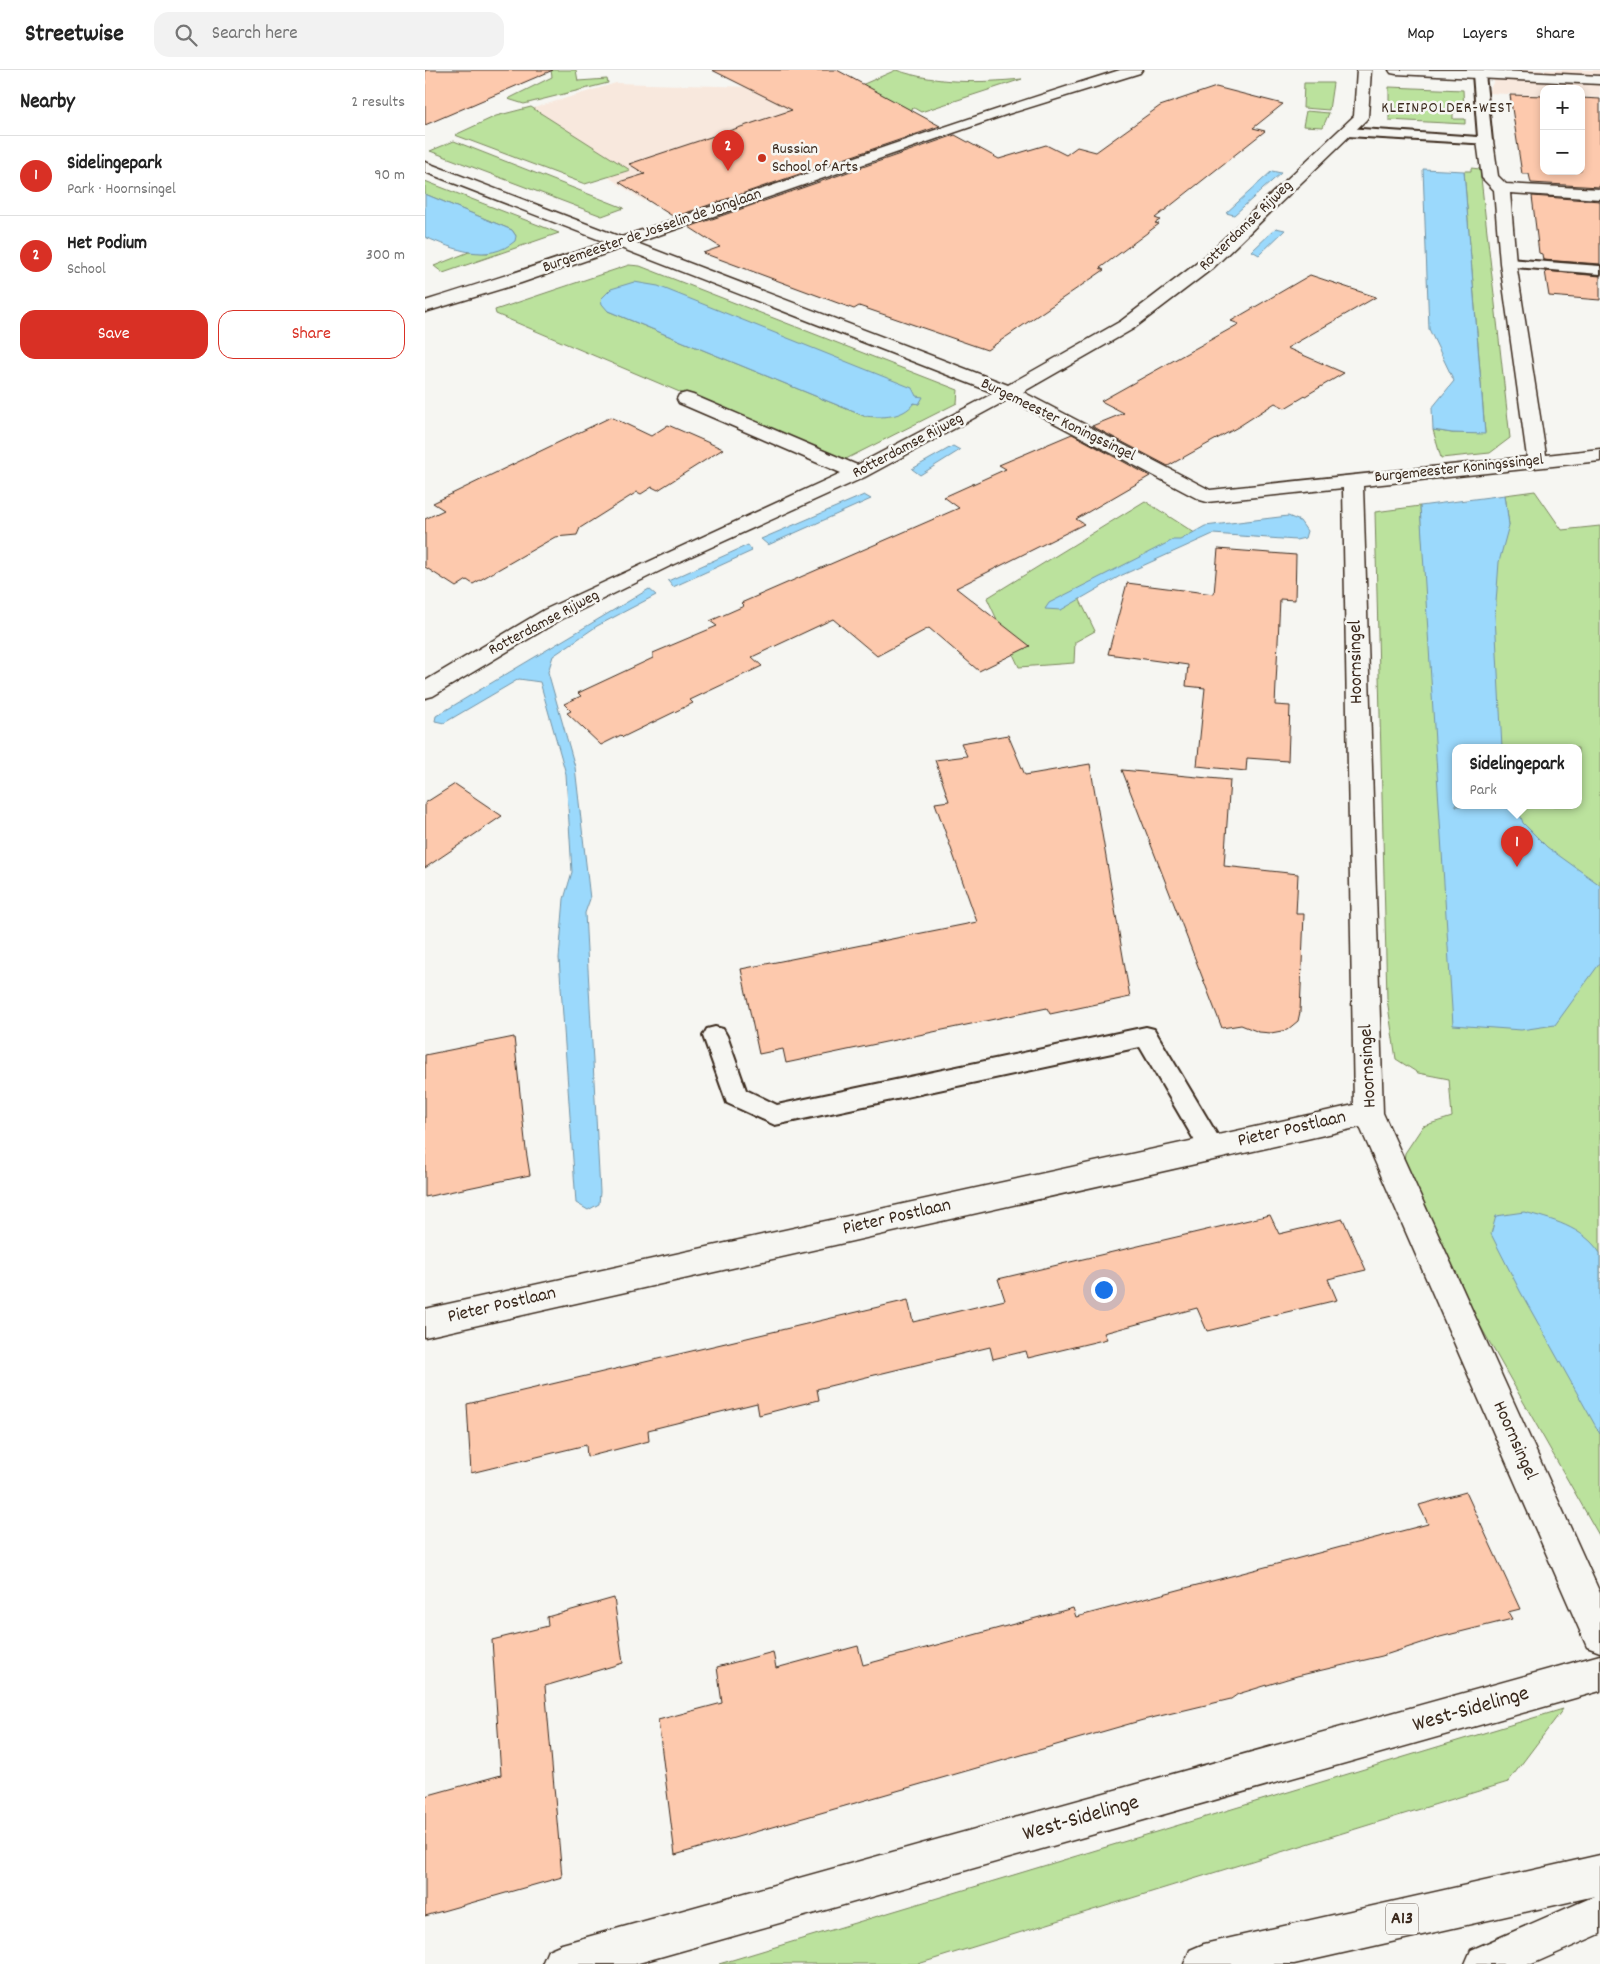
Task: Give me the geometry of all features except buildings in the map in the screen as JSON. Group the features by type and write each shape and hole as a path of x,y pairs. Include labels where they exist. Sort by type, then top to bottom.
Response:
{"main road":[{"name":"Burgemeester de Josselin de Jonglaan","path":"425,307 515,279 616,242 1003,111 1135,70"},
{"name":"Rotterdamse Rijweg","path":"425,691 553,615 667,560 858,473 1009,392 1127,325 1168,296 1207,264 1361,117 1364,70"},
{"path":"1396,70 1478,72 1600,80"},
{"path":"1485,141 1490,178 1502,188 1600,194"},
{"name":"Burgemeester Koningssingel","path":"425,167 1009,392 1207,496 1600,455"},
{"path":"1502,188 1508,263 1537,461"},
{"path":"685,399 858,473"},
{"name":"Hoornsingel","path":"1353,481 1369,1113 1600,1634"},
{"name":"Pieter Postlaan","path":"425,1323 1369,1113"},
{"name":"West-Sidelinge","path":"562,1964 1600,1673"},
{"name":"A13","path":"1205,1964 1600,1875"},
{"path":"1485,1964 1600,1914"}],"lane":[{"path":"1347,132 1485,141 1478,72"},
{"path":"1508,263 1600,270"},
{"path":"715,1036 736,1096 775,1115 1146,1036 1212,1148"}],"shaded area":[{"path":"1499,70 1600,70 1600,98 1585,97 1585,85 1540,85 1540,96 1488,93"},
{"path":"616,83 752,87 841,137 644,201 514,114"}],"green space":[{"path":"551,70 576,70 578,81 607,79 608,83 524,104 508,99 552,77"},
{"path":"896,70 911,75 943,80 990,81 1022,79 921,112 914,108 905,111 857,87"},
{"path":"1304,83 1333,83 1329,110 1303,108"},
{"path":"1389,87 1463,90 1464,112 1453,112 1453,119 1465,119 1465,124 1389,120"},
{"path":"531,107 630,170 585,184 455,135 496,116"},
{"path":"1306,111 1329,113 1323,127 1303,126"},
{"path":"454,141 624,208 602,216 430,151"},
{"path":"1471,168 1480,169 1510,438 1490,453 1441,458 1433,430 1452,433 1485,433 1464,171 1471,171"},
{"path":"425,181 559,233 443,273 434,266 469,252 488,253 516,236 512,230 425,194"},
{"path":"629,265 640,266 958,390 957,403 842,461 496,314 495,310","holes":["608,311 916,396 919,404 914,403 864,416"]},
{"path":"1535,491 1562,530 1600,526 1600,1537 1401,1186 1405,1153 1423,1126 1452,1117 1449,1079 1418,1073 1396,1059 1387,999 1375,512 1420,506 1423,545 1509,525 1505,495"},
{"path":"1145,501 1201,537 1087,587 1080,600 1095,631 1075,642 1074,663 1019,667 987,598"},
{"path":"1563,1709 1508,1782 918,1964 719,1964"}],"water":[{"path":"1423,169 1464,171 1485,434 1452,433 1433,430 1432,408 1454,381 1429,329"},
{"path":"1272,171 1281,173 1234,215 1226,213"},
{"path":"425,194 512,230 516,236 515,241 505,248 494,252 482,253 459,250 425,237"},
{"path":"1276,228 1285,230 1259,255 1252,251"},
{"path":"634,282 658,286 912,388 916,396 923,397 919,404 914,403 904,412 892,416 864,416 608,311 602,304 601,299 611,289"},
{"path":"953,446 960,450 920,475 912,469"},
{"path":"864,495 871,499 768,545 761,539"},
{"path":"1505,495 1509,525 1499,562 1495,616 1502,744 1452,744 1452,809 1518,809 1523,823 1547,847 1600,885 1600,963 1555,1025 1521,1030 1453,1025 1420,506"},
{"path":"1288,516 1300,521 1307,531 1305,538 1296,540 1213,534 1120,576 1061,610 1045,609 1049,603 1173,540 1180,540 1205,526"},
{"path":"748,545 752,551 673,587 668,581"},
{"path":"649,589 656,595 597,626 553,656 548,672 575,767 590,899 585,913 600,1192 599,1204 588,1210 576,1203 559,958 564,899 572,872 566,774 540,682 519,679 444,723 435,721 436,716"},
{"path":"1524,1212 1555,1221 1576,1230 1593,1244 1600,1253 1600,1434 1520,1291 1491,1234 1496,1216"}],"place":[{"name":"Russian School of Arts","path":"762,158"},
{"name":"Het Podium","path":"728,171"},
{"name":"Sidelingepark","path":"1517,867"}],"district":[{"name":"KLEINPOLDER-WEST","path":"1447,108"}]}
